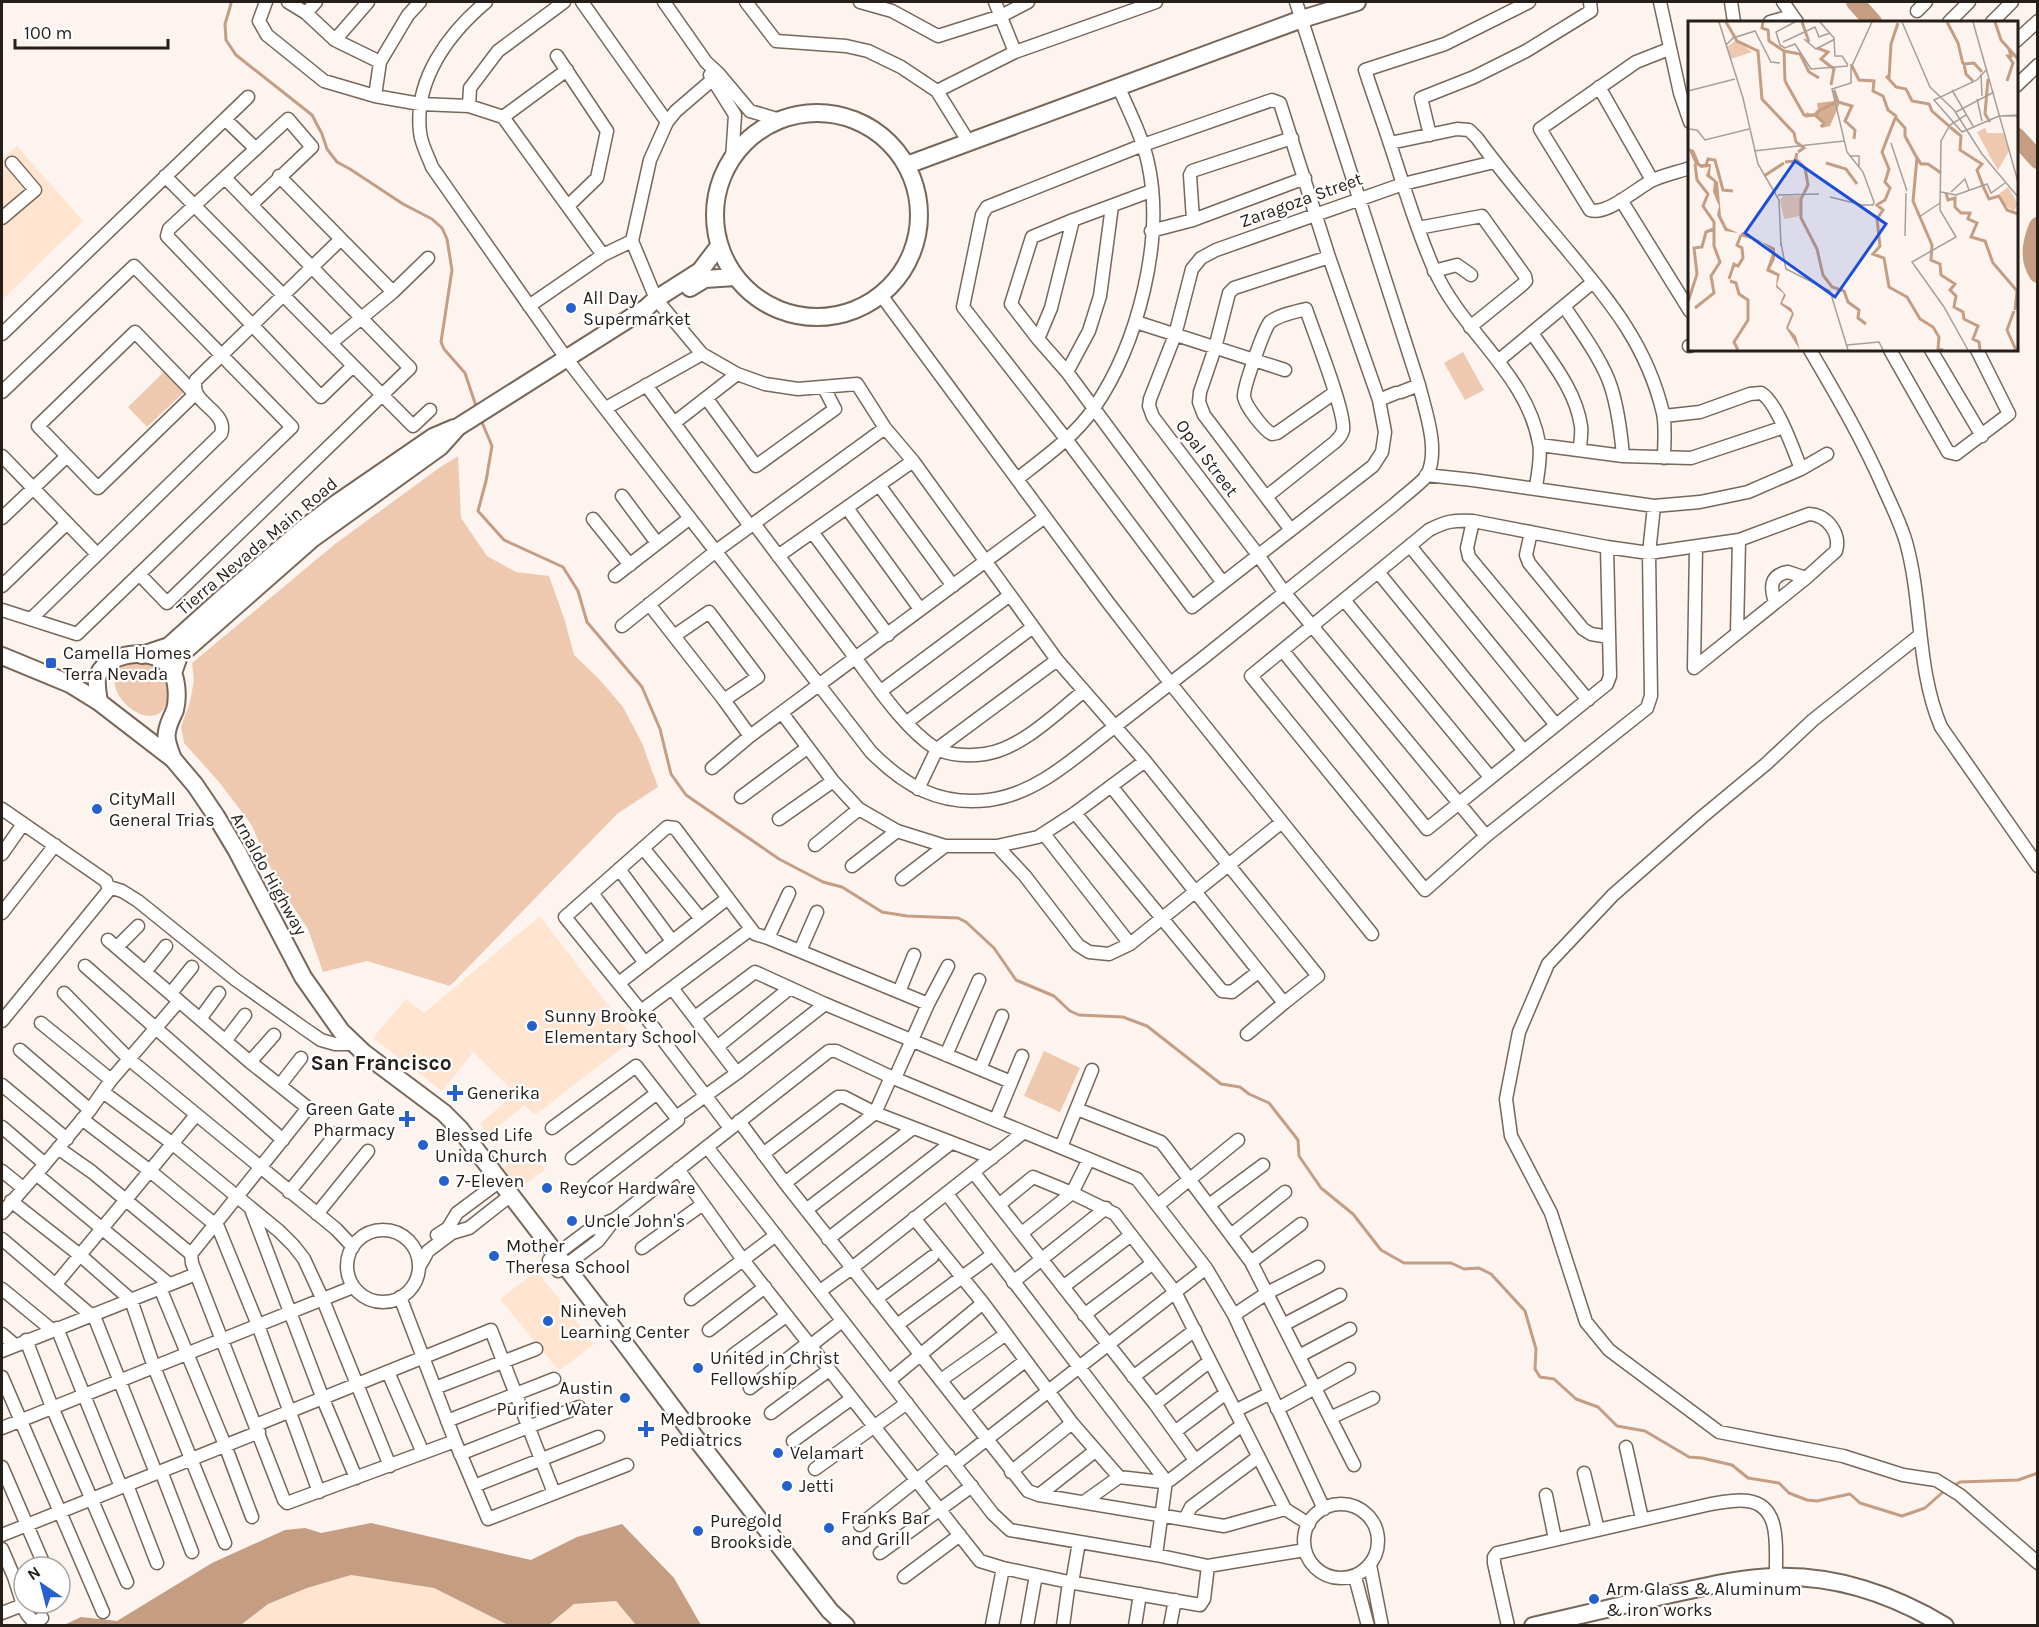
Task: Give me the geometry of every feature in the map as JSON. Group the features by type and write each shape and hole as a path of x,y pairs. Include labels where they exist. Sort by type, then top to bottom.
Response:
{"street":[{"path":"266,2 258,21 267,35 324,81 375,96 420,104 469,106 502,117 603,255"},
{"path":"288,2 306,13 335,40 380,62"},
{"path":"306,13 316,2"},
{"path":"335,40 368,2"},
{"path":"375,96 380,62 408,15 420,2"},
{"path":"486,2 463,21 438,54 422,93 420,134 432,167 566,358 871,752 900,779 918,789 934,796 971,801 990,800 1023,791 1059,769 1171,684 1395,504 1426,475 1431,458 1431,433 1419,386 1296,2"},
{"path":"469,106 470,88 498,51 564,2"},
{"path":"582,2 667,122"},
{"path":"664,2 716,77 735,115 732,159"},
{"path":"746,2 776,41 846,46 868,51 901,68 937,91 968,141"},
{"path":"860,2 892,11 939,36 1001,16 1029,2"},
{"path":"995,2 1015,52"},
{"path":"937,91 1015,52 1156,2"},
{"path":"907,165 1302,19 1357,2"},
{"path":"1529,2 1445,44 1365,70 1434,271 1445,292 1498,361 1523,399 1532,420 1540,445 1536,489"},
{"path":"1430,135 1421,98 1474,77 1526,51 1591,10 1590,2"},
{"path":"1660,2 1669,48 1684,91 1688,116"},
{"path":"1731,2 1734,21"},
{"path":"1778,21 1794,19 1783,2"},
{"path":"1917,11 1926,2"},
{"path":"1950,21 1969,2"},
{"path":"1993,21 2012,2"},
{"path":"2018,39 2037,21"},
{"path":"1669,48 1636,62 1540,129 1590,210 1598,212 1652,180 1688,168"},
{"path":"556,56 607,131 597,178 568,206"},
{"path":"2018,84 2037,65"},
{"path":"502,117 567,70"},
{"path":"716,77 676,111 667,122 650,160 632,241 654,304 702,354 737,374 765,384 798,389 857,384 885,428 913,461 1057,660 1146,761 1318,976 1247,1034"},
{"path":"716,77 750,111 780,120"},
{"path":"1017,478 1066,439 1094,409 1136,322 1148,268 1151,231 1150,175 1143,145 1118,86"},
{"path":"1599,87 1652,180"},
{"path":"2,333 248,97"},
{"path":"1272,100 1280,103 1292,138 1315,214 1379,400 1385,432 1382,453 1373,466 1192,607 963,307 982,215 987,207 1143,145 1272,100"},
{"path":"821,113 842,116 862,123 887,141 907,165 913,179 920,210 916,241 905,267 890,287 880,295 847,313 816,318 778,310 757,299 735,277 719,246 715,224 715,201 721,179 745,142 761,129 780,120 800,114 821,113"},
{"path":"225,119 256,149"},
{"path":"251,205 312,147 288,120 169,229 167,236 321,397 353,366"},
{"path":"1390,143 1457,129 1469,130 1477,138 1630,330 1654,381 1664,416 1664,458"},
{"path":"1193,220 1190,175 1192,171 1292,138"},
{"name":"Zaragoza Street","path":"1175,335 1192,269 1201,258 1216,250 1359,198 1403,184 1494,162"},
{"path":"2,218 35,190 12,163"},
{"path":"165,176 413,426 429,410"},
{"path":"279,176 393,292"},
{"path":"139,574 167,603 410,368 225,178"},
{"path":"1151,231 1193,220 1305,178"},
{"path":"1151,191 1032,237 1011,304 1067,372 1223,583"},
{"path":"1621,200 1688,309"},
{"path":"1067,372 1089,332 1100,296 1112,206"},
{"path":"1418,228 1482,216 1525,276 1526,281 1522,285 1470,327"},
{"path":"1038,339 1051,308 1073,220"},
{"path":"195,394 196,380 341,239"},
{"path":"530,306 603,255 632,241"},
{"name":"Tierra Nevada Main Road","path":"142,655 169,646 236,585 337,503 433,437 462,424 654,304 700,271 719,246"},
{"path":"1291,530 1201,409 1200,392 1215,348 1229,293 1234,288 1329,256"},
{"path":"331,343 393,292 428,258"},
{"path":"1434,271 1457,265 1471,275"},
{"path":"2,392 134,266 292,427 77,633 2,609"},
{"name":"Tierra Nevada Main Road","path":"654,304 705,279 735,277"},
{"path":"1498,361 1593,282"},
{"path":"880,295 1171,684 1372,934"},
{"path":"1564,306 1591,347 1611,385 1620,425 1623,456"},
{"path":"1266,497 1341,436 1343,424 1335,393 1306,309 1279,317 1269,324 1244,389 1248,406 1266,431 1272,435 1277,433 1335,393"},
{"path":"1136,322 1285,370"},
{"path":"32,618 221,434 223,427 222,421 135,332 38,426 98,488 195,394"},
{"path":"1532,333 1565,383 1575,404 1581,426 1580,450"},
{"name":"Opal Street","path":"1175,335 1153,390 1149,406 1150,412 1284,592 1486,836"},
{"path":"1811,351 1859,434 1899,523 1910,565 1933,709 1941,727 2037,866"},
{"path":"1891,351 1948,452 1956,454 2010,414 1978,351"},
{"path":"1932,351 1982,436"},
{"path":"606,408 702,354"},
{"path":"675,423 737,374"},
{"path":"646,385 881,691 922,738 937,749 951,753 971,754 986,754 1000,750 1025,737 1084,691"},
{"path":"1379,400 1419,386"},
{"path":"706,399 756,466 835,409 824,388"},
{"path":"1664,416 1700,412 1750,394 1761,393 1768,398 1784,427 1801,469"},
{"name":"Tierra Nevada Main Road","path":"173,673 179,656 245,596 312,539 440,447 462,424"},
{"path":"1540,445 1623,456 1691,458 1784,427"},
{"path":"622,627 716,551 885,428"},
{"path":"1426,475 1654,506 1700,501 1748,492 1801,469 1827,454"},
{"path":"2,456 97,554"},
{"path":"2,518 67,456"},
{"path":"778,556 913,461"},
{"path":"879,485 953,586"},
{"path":"622,496 657,543"},
{"path":"1654,506 1649,553 1652,696 1650,702 1641,713 1486,836 1425,890 1251,676 1429,530 1452,520 1473,521 1649,553 1739,540 1809,514 1822,517 1832,528 1837,545 1836,551 1806,578 1694,668 1696,547"},
{"path":"848,508 920,609"},
{"path":"712,768 750,736 1045,517"},
{"path":"615,576 690,518"},
{"path":"593,519 630,565"},
{"path":"1473,521 1467,548 1469,557 1588,700"},
{"path":"2,586 67,523"},
{"path":"1531,532 1526,555 1529,563 1583,629 1591,634 1609,637"},
{"path":"813,533 888,635"},
{"path":"1737,633 1739,540"},
{"path":"1410,546 1556,725"},
{"path":"1283,651 1427,829 1602,690 1610,676 1607,547"},
{"path":"1378,572 1524,751"},
{"path":"1775,602 1771,586 1776,576 1788,572 1806,578"},
{"path":"881,691 1010,595"},
{"path":"1344,600 1490,777"},
{"path":"650,604 750,736"},
{"path":"674,636 709,612 758,677 724,700"},
{"path":"907,722 1033,627"},
{"path":"1920,634 1813,720 1766,764 1613,895 1548,964 1519,1032 1506,1099 1511,1136 1551,1213 1586,1322 1609,1350 1719,1432 1843,1456 1903,1475 1936,1480 1955,1492 2037,1563"},
{"path":"70,684 98,674 114,660 133,655 160,657 173,673 176,704 166,734 173,759"},
{"name":"Arnaldo Highway","path":"2,656 70,684 99,702 173,759 195,785 237,851 303,977 326,1012 359,1049 403,1092 452,1134 497,1183 830,1611 846,1626"},
{"path":"918,789 937,749 1057,660"},
{"path":"98,674 96,686 99,702"},
{"path":"782,713 832,781 859,809 897,831 945,846 998,846 1044,834 1146,761"},
{"path":"133,729 151,729 170,720"},
{"path":"741,797 807,748"},
{"path":"779,819 832,781"},
{"path":"1111,786 1284,1003"},
{"path":"2,809 106,881 109,887 109,890 2,1021"},
{"path":"815,845 859,809"},
{"path":"1075,813 1222,991 1232,992 1258,972"},
{"path":"998,846 1025,876 1082,949 1109,954 1130,944 1282,822"},
{"path":"2,854 23,824"},
{"path":"928,1004 755,934 675,828 667,828 565,917 706,1096 763,1154 1028,1491 1039,1495 1224,1526 1285,1509"},
{"path":"852,866 897,831"},
{"path":"1044,834 1130,944"},
{"path":"2,913 55,845"},
{"path":"902,879 945,846"},
{"path":"643,848 701,919"},
{"path":"619,869 672,941"},
{"path":"109,887 122,891 138,901 236,980 321,1040 359,1049"},
{"path":"592,893 645,963"},
{"path":"768,939 789,893"},
{"path":"618,983 728,898"},
{"path":"800,951 817,912"},
{"path":"138,926 112,944 250,1062 308,1108 191,1254"},
{"path":"641,1011 751,929"},
{"path":"145,972 166,946"},
{"path":"899,992 914,955"},
{"path":"85,966 283,1140"},
{"path":"784,1183 875,1113 948,966"},
{"path":"2,1212 67,1138 111,1080 156,1028 192,967"},
{"path":"695,1017 755,972 1011,1082"},
{"path":"946,1054 979,980"},
{"path":"672,988 737,1073"},
{"path":"717,1047 790,988"},
{"path":"64,993 130,1060 336,1230 352,1247"},
{"path":"200,1019 219,993"},
{"path":"676,1117 737,1073 825,1004"},
{"path":"226,1040 245,1015"},
{"path":"980,1069 1002,1016"},
{"path":"41,1023 111,1080"},
{"path":"250,1062 274,1035"},
{"path":"20,1050 86,1114 150,1171 216,1224 258,1325 319,1492"},
{"path":"558,1263 598,1241 614,1220 829,1051 836,1051 893,1078 1137,1179 1206,1268 1234,1315 1324,1509"},
{"path":"996,1119 1022,1056"},
{"path":"280,1085 301,1058"},
{"path":"552,1128 636,1066 676,1117 678,1120 594,1185"},
{"path":"1061,1147 1092,1070"},
{"path":"2,1085 67,1138"},
{"path":"103,1092 173,1144 294,1246 304,1259 323,1300 390,1466"},
{"path":"572,1158 657,1093"},
{"path":"763,1154 838,1097 844,1097 875,1113 992,1158"},
{"path":"1077,1109 1161,1142 1251,1262 1354,1466"},
{"path":"56,1284 196,1115"},
{"path":"2,1127 45,1164"},
{"path":"806,1210 913,1128"},
{"path":"820,1291 1024,1132"},
{"path":"289,1192 337,1133"},
{"path":"1158,1205 1238,1140"},
{"path":"828,1239 951,1143"},
{"path":"707,1147 993,1514 1010,1530 1208,1566 1305,1550"},
{"path":"58,1148 92,1172 191,1254 196,1274 284,1500 290,1503 455,1441"},
{"path":"317,1214 368,1151"},
{"path":"1022,1233 1072,1193 1089,1159"},
{"path":"1209,1205 1263,1165"},
{"path":"678,1169 786,1316 980,1561 1036,1575 1200,1605 1208,1566"},
{"path":"2,1171 23,1188"},
{"path":"974,1173 1176,1431 1195,1460"},
{"path":"36,1174 165,1286 187,1354 252,1516"},
{"path":"1000,1204 1033,1177 1115,1214 1175,1292 1285,1509 1309,1524"},
{"path":"412,1244 425,1244 448,1228 457,1213 497,1183"},
{"path":"1231,1235 1285,1192"},
{"path":"947,1194 1166,1481 1156,1555"},
{"path":"419,1267 412,1244 404,1236 393,1231 382,1230 370,1232 360,1238 352,1247 347,1263 350,1279 361,1294 380,1302 400,1297 413,1285 428,1251 452,1233 468,1228 508,1198"},
{"path":"11,1201 81,1256 131,1300 154,1367 225,1543"},
{"path":"642,1248 703,1204"},
{"path":"1013,1282 1106,1208"},
{"path":"251,1209 289,1313 356,1478"},
{"path":"914,1218 983,1303 1072,1423 1119,1476 1170,1480 1242,1425"},
{"path":"1251,1262 1301,1224"},
{"path":"1063,1287 1131,1234"},
{"path":"691,1299 776,1235"},
{"path":"2,1239 92,1316 192,1552"},
{"path":"897,1325 992,1255"},
{"path":"876,1299 932,1257"},
{"path":"1084,1315 1153,1263"},
{"path":"1234,1315 1267,1293 1318,1267"},
{"path":"860,1525 916,1480 986,1440 1206,1268"},
{"path":"2,1351 196,1274"},
{"path":"2,1428 354,1287"},
{"path":"709,1330 765,1287"},
{"path":"2,1289 54,1329 157,1563"},
{"path":"1283,1325 1340,1295"},
{"path":"400,1297 460,1454 488,1519 627,1465"},
{"path":"890,1380 983,1303"},
{"path":"733,1355 786,1316"},
{"path":"750,1388 842,1321"},
{"path":"1299,1356 1350,1329"},
{"path":"2,1536 225,1445 290,1413 491,1330 554,1493"},
{"path":"1133,1377 1195,1330"},
{"path":"2,1334 20,1343 52,1407 127,1582"},
{"path":"941,1380 1006,1334"},
{"path":"435,1388 536,1349"},
{"path":"963,1409 1025,1361"},
{"path":"1155,1404 1210,1361"},
{"path":"1278,1409 1349,1369"},
{"path":"771,1413 829,1370"},
{"path":"388,1372 423,1453"},
{"path":"2,1377 103,1612"},
{"path":"447,1421 554,1379"},
{"path":"1176,1431 1226,1393"},
{"path":"1235,1411 1270,1393"},
{"path":"1330,1418 1373,1398"},
{"path":"793,1441 851,1399"},
{"path":"815,1469 907,1403"},
{"path":"460,1454 579,1407"},
{"path":"1011,1472 1072,1423"},
{"path":"474,1486 598,1437"},
{"path":"1626,1447 1642,1519"},
{"path":"1039,1495 1095,1451"},
{"path":"1185,1519 1191,1508 1258,1457"},
{"path":"2,1467 40,1555"},
{"path":"1584,1473 1598,1530"},
{"path":"1084,1502 1119,1476"},
{"path":"880,1553 972,1486"},
{"path":"1546,1495 1555,1539"},
{"path":"1508,1626 1494,1563 1494,1557 1503,1551 1711,1504 1746,1501 1763,1507 1774,1521 1776,1577"},
{"path":"1335,1505 1357,1508 1373,1523 1377,1533 1376,1555 1370,1565 1354,1577 1328,1576 1314,1565 1305,1550 1304,1541 1309,1524 1315,1515 1324,1509 1335,1505"},
{"path":"904,1577 960,1535"},
{"path":"1062,1626 1079,1542"},
{"path":"2,1550 12,1572"},
{"path":"1370,1565 1382,1626"},
{"path":"992,1625 1003,1568"},
{"path":"1027,1626 1036,1575"},
{"path":"1354,1577 1368,1626"},
{"path":"1533,1626 1725,1582 1776,1577 1816,1579 1877,1592 1923,1612 1945,1626"},
{"path":"1135,1626 1140,1594"},
{"path":"1170,1626 1175,1600"},
{"path":"28,1615 36,1622 42,1618"}],"shaded area":[{"path":"17,146 83,221 2,300 2,159"},
{"path":"1463,352 1484,390 1465,400 1444,363"},
{"path":"164,372 184,392 147,427 128,407"},
{"path":"458,456 461,518 487,556 516,572 549,576 574,655 623,707 642,743 658,787 617,814 450,986 367,961 323,972 308,929 278,884 251,824 219,782 184,743 181,727 190,702 194,680 192,663 335,544"},
{"path":"139,660 161,671 167,682 168,695 165,707 161,712 152,716 141,714 130,708 115,687 115,676 123,667"},
{"name":"Sunny Brooke Elementary School","path":"540,916 634,1039 535,1115 524,1105 489,1135 480,1124 515,1093 474,1053 467,1049 472,1054 442,1091 373,1038 406,999 424,1013"},
{"path":"1044,1051 1080,1068 1060,1112 1024,1096"},
{"path":"530,1149 545,1170 518,1189 503,1168"},
{"name":"Nineveh Learning Center","path":"537,1271 594,1344 559,1371 500,1299"},
{"path":"371,1523 531,1560 577,1537 622,1524 674,1578 701,1625 636,1625 616,1601 574,1604 549,1625 508,1625 434,1588 351,1575 307,1588 268,1604 241,1625 64,1625 81,1617 117,1621 212,1563 285,1530 305,1528 321,1533"},
{"path":"351,1575 434,1588 508,1625 241,1626 268,1604 307,1588"},
{"path":"616,1601 636,1625 549,1626 574,1604"}],"waterway":[{"path":"230,2 225,24 226,40 236,55 312,115 327,149 337,162 403,204 432,219 442,228 447,239 452,270 441,342 444,349 465,373 477,409"},
{"path":"1855,2 1872,21"},
{"path":"2018,138 2038,160"},
{"path":"2038,226 2032,250 2033,262 2038,274"},
{"path":"481,420 492,446 478,511 504,540 563,567 578,591 587,622 642,687 660,729 671,774 686,795 779,859 823,882 842,887 882,912 907,916 958,918 966,922 994,948 1016,980 1054,996 1070,1011 1079,1015 1123,1017 1147,1026 1221,1084 1240,1087 1269,1103 1298,1140 1299,1156 1321,1188 1353,1214 1381,1250 1404,1263 1451,1263 1464,1269 1479,1268 1491,1274 1525,1311 1536,1349 1535,1369 1540,1377 1554,1379 1576,1399 1598,1407 1617,1426 1645,1431 1689,1457 1732,1465 1748,1478 1779,1483 1789,1493 1807,1500 1817,1501 1850,1494 1860,1503 1902,1516 1925,1508 1944,1491"},
{"path":"1953,1486 1960,1482 2018,1480 2038,1473"}],"place":[{"name":"All Day Supermarket","path":"571,308"},
{"name":"Camella Homes Terra Nevada","path":"51,663"},
{"name":"CityMall General Trias","path":"97,809"},
{"name":"Sunny Brooke Elementary School","path":"532,1026"},
{"name":"Generika","path":"455,1093"},
{"name":"Green Gate Pharmacy","path":"407,1119"},
{"name":"Blessed Life Unida Church","path":"423,1145"},
{"name":"7-Eleven","path":"444,1181"},
{"name":"Reycor Hardware","path":"547,1188"},
{"name":"Uncle John's","path":"572,1221"},
{"name":"Mother Theresa School","path":"494,1256"},
{"name":"Nineveh Learning Center","path":"548,1321"},
{"name":"United in Christ Fellowship","path":"698,1368"},
{"name":"Austin Purified Water","path":"625,1398"},
{"name":"Medbrooke Pediatrics","path":"646,1429"},
{"name":"Velamart","path":"778,1453"},
{"name":"Jetti","path":"787,1486"},
{"name":"Franks Bar and Grill","path":"829,1528"},
{"name":"Puregold Brookside","path":"698,1531"},
{"name":"Arm Glass & Aluminum & iron works","path":"1594,1599"}],"district":[{"name":"San Francisco","path":"381,1063"}]}
